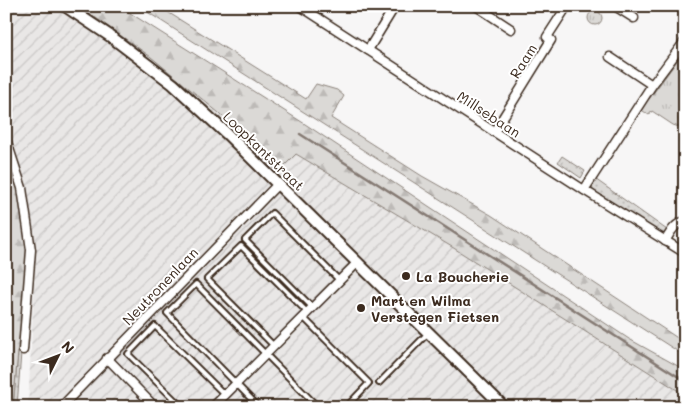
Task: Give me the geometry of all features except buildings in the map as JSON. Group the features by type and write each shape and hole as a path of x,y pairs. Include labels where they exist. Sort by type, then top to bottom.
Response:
{"street":[{"name":"Loopkantstraat","path":"65,6 110,36 173,84 226,133 504,407"},
{"name":"Millsebaan","path":"300,6 584,190 685,253"},
{"path":"368,50 395,6"},
{"name":"Raam","path":"476,6 511,28"},
{"name":"Raam","path":"494,132 551,40 547,37 567,6"},
{"path":"615,6 634,18"},
{"path":"584,190 652,85 685,41"},
{"path":"610,57 652,85"},
{"path":"6,139 22,188 31,250 23,350"},
{"name":"Neutronenlaan","path":"60,407 278,184"},
{"path":"665,241 674,227 685,221"},
{"path":"213,407 358,262"},
{"path":"107,358 155,407"}],"lane":[{"path":"339,281 272,213 245,240 369,382 346,406"},
{"path":"274,346 207,279 241,246 308,313"},
{"path":"259,407 167,312 196,284 318,407"},
{"path":"182,407 128,354 155,326 225,395"},
{"path":"379,383 428,332"}],"shaded area":[{"path":"6,6 99,6 685,394 685,407 28,407 36,249 27,189 6,118"}],"green space":[{"path":"79,6 119,6 305,124 629,339 685,370 685,395 452,247 296,154 278,172 219,113 151,57"},
{"path":"138,6 158,6 306,99 316,84 337,90 344,96 331,118 422,176 491,215 685,343 685,356"},
{"path":"595,11 600,13 602,18 600,23 595,25 590,23 588,18 590,13"},
{"path":"685,50 685,129 673,125 652,111 649,115 640,109"},
{"path":"6,156 8,156 17,175 26,231 27,253 13,407 6,407"},
{"path":"562,156 585,171 581,178 558,162"},
{"path":"595,179 667,230 665,233 662,235 593,191 592,186"},
{"path":"20,332 22,333 22,339 17,407 13,407"}],"waterway":[{"path":"300,134 685,381"}],"place":[{"name":"La Boucherie","path":"406,276"},
{"name":"Mart en Wilma Verstegen Fietsen","path":"361,308"}]}
